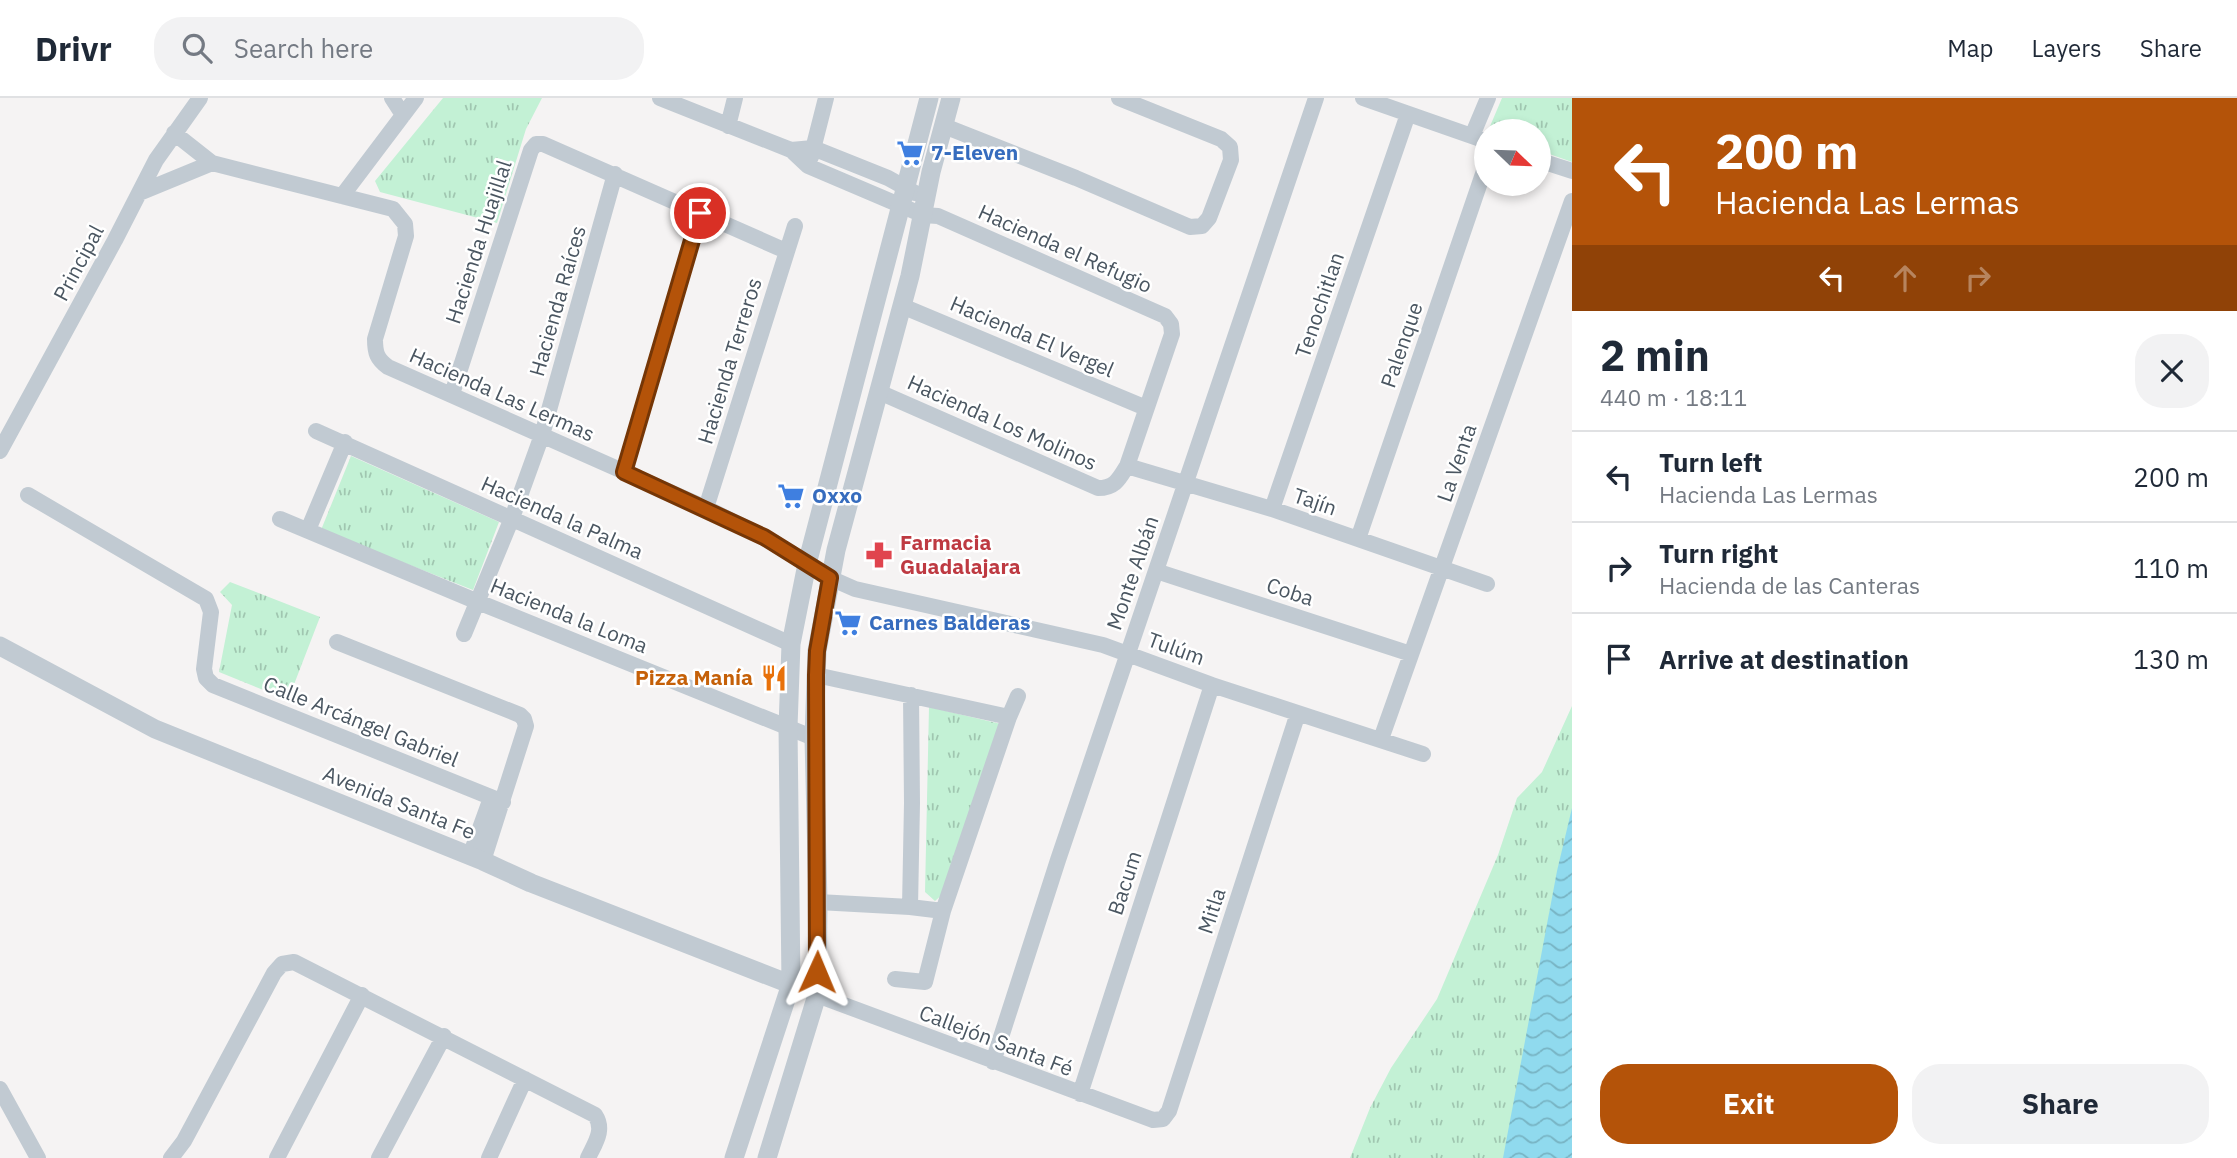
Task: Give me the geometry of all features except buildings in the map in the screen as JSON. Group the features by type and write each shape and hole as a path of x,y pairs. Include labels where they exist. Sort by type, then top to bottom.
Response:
{"street":[{"name":"Principal","path":"0,452 156,160 200,98"},
{"path":"391,98 403,115"},
{"path":"342,196 416,98"},
{"path":"660,98 791,150 808,166 904,197"},
{"path":"728,126 735,98"},
{"path":"808,166 826,98"},
{"path":"734,1158 791,984 788,727 791,644 807,564 929,98"},
{"path":"767,1158 817,995 814,738 817,651 830,578 929,210 951,98"},
{"path":"944,126 1190,227 1202,226 1209,218 1231,159 1230,148 1221,139 1119,98"},
{"name":"Monte Albán","path":"993,1062 1315,98"},
{"path":"1483,119 1488,98"},
{"path":"1373,100 1474,137"},
{"name":"Tenochitlan","path":"1272,509 1408,114"},
{"name":"Hacienda Las Lermas","path":"174,133 212,163 393,209 405,224 406,236 375,339 378,360 388,367 706,508 764,537 807,564"},
{"name":"Hacienda Huajillal","path":"452,394 531,150 536,144 543,144 615,174"},
{"path":"791,150 813,148 904,197"},
{"path":"139,193 212,163"},
{"path":"1551,164 1572,171"},
{"path":"615,174 786,251"},
{"name":"Hacienda Raíces","path":"464,634 512,518 542,435 615,174"},
{"name":"Palenque","path":"1358,539 1475,196"},
{"name":"Hacienda el Refugio","path":"904,197 1165,316 1171,324 1172,334 1146,408"},
{"name":"La Venta","path":"1381,738 1572,201"},
{"path":"624,472 700,213"},
{"name":"Hacienda Terreros","path":"706,508 794,226"},
{"path":"886,270 910,276"},
{"name":"Hacienda El Vergel","path":"901,306 1146,408"},
{"name":"Hacienda Los Molinos","path":"879,392 1098,488 1109,488 1116,483 1127,466"},
{"path":"1127,466 1146,408"},
{"name":"Hacienda la Palma","path":"316,431 791,644"},
{"path":"309,530 345,442"},
{"name":"Tajín","path":"1127,466 1272,509 1487,584"},
{"name":"Calle Arcángel Gabriel","path":"28,495 206,599 210,604 204,669 206,678 213,685 497,800"},
{"name":"Hacienda la Loma","path":"280,519 814,738"},
{"name":"Tulúm","path":"807,564 830,578 864,591 1076,638 1423,754"},
{"name":"Coba","path":"1156,571 1411,654"},
{"path":"337,642 520,715 524,719 526,726 476,859"},
{"name":"Avenida Santa Fe","path":"0,646 155,729 531,883 817,995"},
{"path":"816,675 1009,717"},
{"name":"Bacum","path":"1080,1094 1212,685"},
{"path":"910,907 911,695"},
{"path":"895,979 925,982 943,911 1018,696"},
{"name":"Mitla","path":"1163,1119 1169,1111 1298,713"},
{"path":"818,902 943,911"},
{"path":"172,1158 184,1141 274,973 282,964 294,962 595,1115 600,1122 600,1132 588,1158"},
{"path":"277,1158 362,995"},
{"name":"Callejón Santa Fé","path":"817,995 1080,1094 1153,1120 1163,1119"},
{"path":"379,1158 444,1036"},
{"path":"489,1158 525,1079"},
{"path":"0,1089 38,1158"},
{"path":"747,1122 776,1130"}],"green space":[{"path":"443,98 542,98 526,129 497,223 380,192 375,181"},
{"path":"1502,98 1572,98 1572,162 1551,155 1551,119 1493,119"},
{"path":"351,456 499,522 473,590 321,530"},
{"path":"230,582 320,617 288,700 219,672 232,605 220,592"},
{"path":"1572,706 1572,1158 1350,1158 1370,1108 1391,1068 1437,999 1498,855 1517,798 1542,772"},
{"path":"929,707 1001,724 945,892 935,901 925,892"}],"water":[{"path":"1572,808 1572,1158 1503,1158 1557,871"}],"place":[{"name":"7-Eleven","path":"910,153"},
{"name":"Oxxo","path":"791,496"},
{"name":"Farmacia Guadalajara","path":"879,555"},
{"name":"Carnes Balderas","path":"848,623"},
{"name":"Pizza Manía","path":"774,678"}],"route":[{"path":"700,213 624,472 764,537 830,578 817,651 816,675 814,738 817,972"}]}
